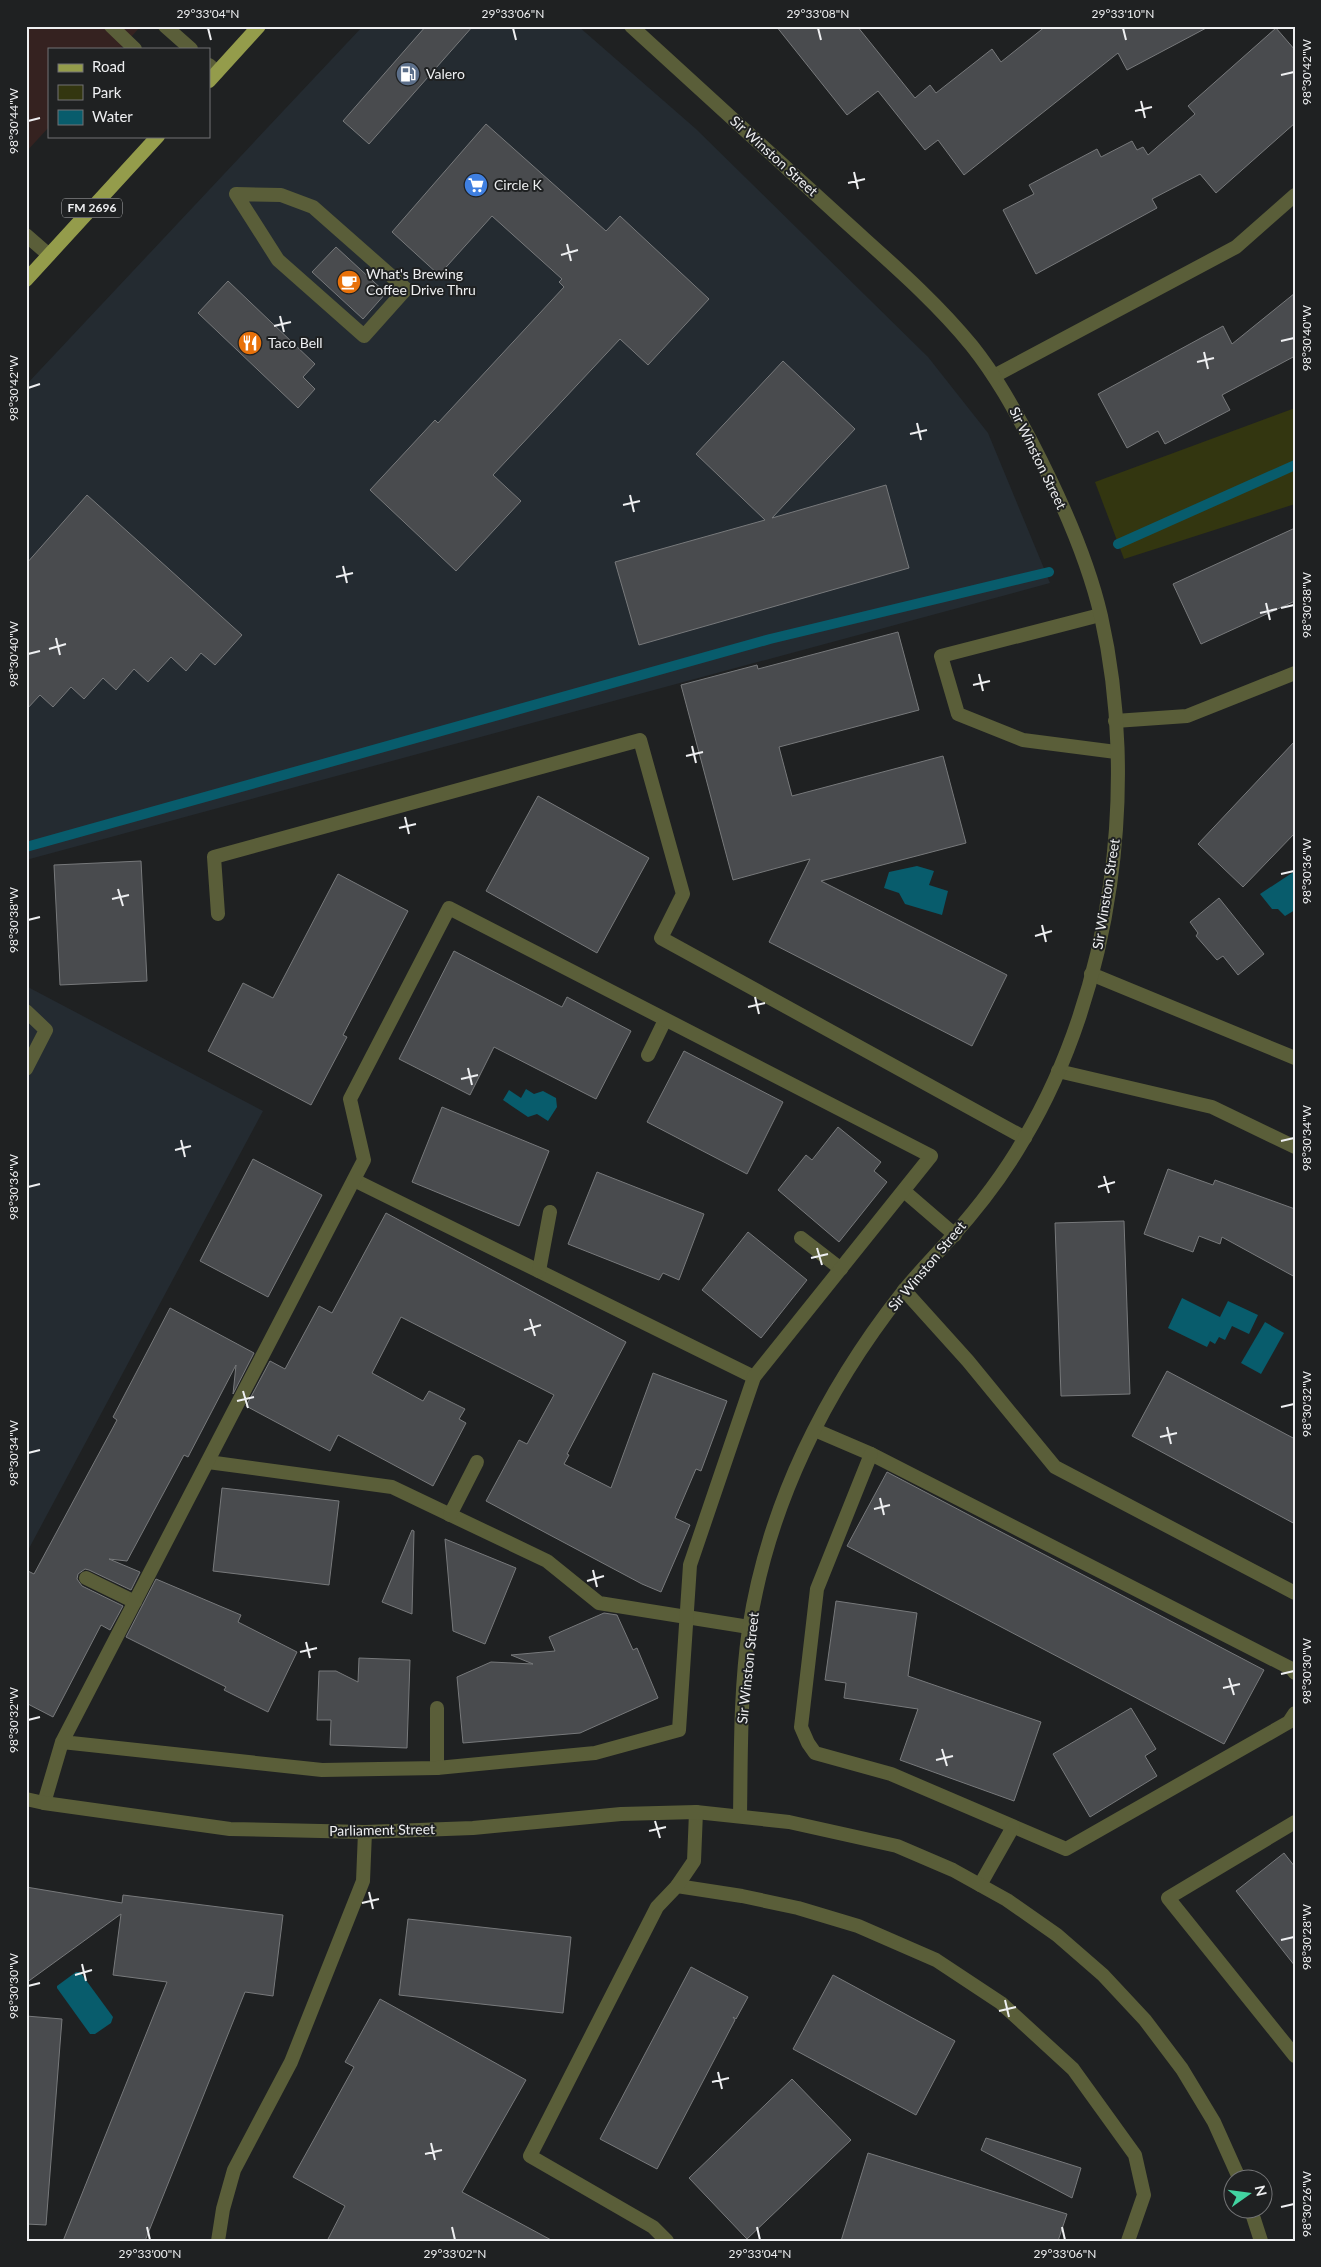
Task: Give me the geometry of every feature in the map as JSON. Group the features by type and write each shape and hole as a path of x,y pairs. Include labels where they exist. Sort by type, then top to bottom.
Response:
{"main road":[{"path":"211,73 259,26"},
{"name":"FM 2696","path":"26,280 156,138"}],"street":[{"path":"111,26 134,48"},
{"path":"166,26 190,48"},
{"name":"Sir Winston Street","path":"632,26 903,274 970,344 994,376 1017,414 1054,486 1080,551 1100,615 1115,721 1118,775 1115,851 1103,926 1085,999 1058,1071 1025,1138 955,1234 904,1290 843,1376 785,1490 769,1536 749,1627 741,1729 740,1816"},
{"path":"236,194 281,195 313,207 406,289 364,336 278,260 236,194"},
{"path":"994,376 1236,247 1295,195"},
{"path":"26,235 49,255"},
{"path":"1100,615 941,656 958,714 1024,740 1116,752"},
{"path":"1115,721 1187,716 1295,673"},
{"path":"218,914 214,858 640,740 683,894 661,938 1025,1138"},
{"path":"44,1803 62,1742 364,1160 350,1099 449,908 931,1156 754,1377 690,1565 679,1730 595,1754 437,1768 322,1770 62,1742"},
{"path":"1091,974 1295,1058"},
{"path":"26,1011 46,1030 26,1069"},
{"path":"648,1055 665,1020"},
{"path":"1058,1071 1212,1107 1295,1147"},
{"path":"354,1180 754,1377"},
{"path":"904,1191 955,1234"},
{"path":"538,1271 550,1212"},
{"path":"801,1238 841,1269"},
{"path":"904,1290 994,1392 1056,1467 1295,1593"},
{"path":"815,1430 870,1454 1292,1669 1295,1673"},
{"path":"870,1454 817,1589 801,1726 808,1743 815,1753 891,1774 1066,1850 1289,1722 1295,1713"},
{"path":"208,1462 392,1488 547,1561 599,1603 749,1627"},
{"path":"450,1515 476,1462"},
{"path":"86,1578 135,1602"},
{"path":"437,1708 437,1768"},
{"name":"Parliament Street","path":"26,1798 44,1803 230,1829 365,1832 473,1828 621,1814 696,1812 789,1822 897,1846 954,1870 1007,1900 1057,1935 1103,1975 1145,2020 1182,2069 1214,2122 1236,2170"},
{"path":"667,2241 654,2227 530,2156 657,1907 677,1886 694,1861 696,1812"},
{"path":"1295,1822 1168,1898 1295,2056"},
{"path":"980,1884 1014,1827"},
{"path":"218,2241 223,2208 234,2170 291,2062 363,1881 365,1832"},
{"path":"677,1886 788,1906 858,1926 936,1960 1002,2003 1073,2069 1135,2155 1144,2195 1128,2241"},
{"path":"1254,2220 1261,2241"}],"shaded area":[{"path":"26,26 141,26 121,48 48,48 48,128 26,152"},
{"path":"363,26 578,26 696,129 928,357 988,433 1050,583 26,860 26,385"},
{"path":"26,986 263,1111 26,1554"}],"green space":[{"path":"1295,408 1295,504 1124,559 1095,482"}],"water":[{"path":"917,866 934,871 929,885 948,891 942,915 905,904 899,893 884,888 889,872"},
{"path":"1295,871 1295,910 1285,916 1278,909 1272,909 1260,894"},
{"path":"526,1089 534,1094 543,1091 556,1098 557,1107 548,1121 537,1114 528,1117 503,1100 509,1090 521,1098"},
{"path":"1182,1298 1220,1317 1228,1301 1258,1315 1249,1334 1232,1326 1225,1340 1219,1337 1215,1344 1210,1341 1207,1347 1168,1328"},
{"path":"1265,1322 1284,1333 1261,1374 1241,1363"},
{"path":"76,1972 80,1972 113,2017 111,2023 95,2034 90,2034 57,1988 57,1986"}],"building":[{"name":"Valero","path":"426,26 473,26 369,144 343,121"},
{"path":"776,26 857,26 915,98 930,85 936,93 992,49 1001,62 1046,26 1210,26 1127,70 1118,53 964,175 938,140 925,150 878,91 847,115"},
{"path":"1276,28 1295,50 1295,123 1216,193 1200,174 1152,199 1157,208 1036,274 1003,210 1034,194 1029,185 1097,149 1101,157 1132,141 1137,150 1143,147 1148,155 1195,114 1188,106"},
{"path":"486,124 606,231 620,216 709,299 648,365 620,339 493,475 521,501 456,571 370,490 435,420 438,423 564,287 559,282 562,279 492,216 439,275 392,232"},
{"name":"What's Brewing Coffee Drive Thru","path":"336,247 386,293 363,319 312,272"},
{"path":"228,281 315,364 303,377 315,389 298,408 198,313"},
{"path":"1295,293 1295,356 1222,395 1230,410 1165,444 1158,431 1127,448 1098,394 1223,326 1232,344"},
{"path":"783,361 855,429 772,518 886,485 909,568 639,645 615,562 765,520 696,454"},
{"path":"87,495 242,635 215,665 201,653 186,671 171,657 148,682 134,669 116,690 103,678 84,699 71,687 53,707 40,695 26,710 26,564"},
{"path":"1295,528 1295,601 1201,644 1173,584"},
{"path":"898,632 919,710 779,747 792,796 943,756 966,843 821,881 1007,975 972,1046 769,942 810,859 733,880 681,685 757,665 758,669"},
{"path":"1295,741 1295,833 1243,887 1198,844"},
{"path":"538,796 649,858 597,953 486,891"},
{"path":"141,861 147,981 60,985 54,865"},
{"path":"338,874 408,911 343,1035 347,1037 311,1105 208,1051 243,983 273,998"},
{"path":"1219,898 1264,954 1238,975 1223,956 1217,960 1196,936 1198,933 1190,922"},
{"path":"454,951 562,1007 567,997 631,1031 596,1099 494,1047 470,1095 399,1059"},
{"path":"684,1051 783,1102 747,1174 647,1122"},
{"path":"442,1107 549,1151 519,1226 412,1182"},
{"path":"838,1127 881,1162 874,1171 887,1182 839,1242 778,1190 806,1155 812,1160"},
{"path":"253,1159 322,1195 268,1297 200,1261"},
{"path":"1168,1169 1213,1185 1215,1180 1295,1209 1295,1277 1222,1237 1220,1244 1199,1236 1193,1252 1144,1234"},
{"path":"597,1172 704,1214 679,1280 663,1273 659,1280 568,1244"},
{"path":"386,1213 626,1342 567,1454 569,1455 564,1464 611,1488 653,1373 727,1401 701,1471 696,1469 675,1518 690,1525 661,1592 642,1584 486,1501 519,1440 527,1444 554,1395 401,1317 372,1373 423,1401 429,1391 465,1409 459,1419 466,1423 433,1486 338,1435 330,1451 246,1406 270,1361 285,1369 319,1306 332,1313"},
{"path":"1124,1221 1130,1394 1061,1396 1055,1223"},
{"path":"748,1232 807,1280 761,1338 702,1290"},
{"path":"170,1308 254,1353 233,1394 236,1365 188,1457 184,1455 127,1561 109,1559 140,1572 131,1590 89,1570 85,1569 78,1574 77,1579 82,1586 123,1606 110,1630 101,1625 53,1717 26,1703 26,1570 34,1574 117,1420 113,1417"},
{"path":"1167,1371 1295,1439 1295,1524 1132,1436"},
{"path":"887,1472 1264,1670 1224,1744 847,1546"},
{"path":"222,1488 339,1501 329,1585 213,1571"},
{"path":"412,1530 414,1531 412,1614 382,1602"},
{"path":"445,1539 516,1568 485,1644 453,1631"},
{"path":"156,1579 241,1615 238,1622 297,1652 268,1712 224,1690 226,1687 126,1637"},
{"path":"836,1601 917,1613 908,1676 1041,1722 1014,1801 900,1760 918,1709 844,1698 846,1683 825,1680"},
{"path":"604,1613 617,1615 633,1650 637,1648 658,1698 580,1733 463,1743 457,1677 491,1662 533,1664 511,1655 555,1651 549,1637"},
{"path":"359,1658 410,1660 407,1748 330,1745 331,1720 317,1720 319,1671 336,1671 358,1682"},
{"path":"1131,1708 1156,1749 1145,1756 1157,1776 1090,1817 1053,1754"},
{"path":"1284,1853 1295,1867 1295,1966 1236,1891"},
{"path":"26,1887 122,1903 123,1895 283,1915 273,1996 245,1992 145,2241 63,2241 167,1982 113,1975 121,1914 26,1983"},
{"path":"408,1919 571,1937 563,2013 399,1995"},
{"path":"691,1967 748,1997 736,2019 733,2017 735,2020 657,2169 600,2139"},
{"path":"833,1975 955,2041 916,2115 793,2049"},
{"path":"380,1999 526,2080 462,2192 553,2241 327,2241 345,2206 293,2177 354,2067 345,2062"},
{"path":"26,2016 62,2019 46,2225 26,2224"},
{"path":"792,2079 851,2140 747,2239 689,2178"},
{"path":"986,2138 1081,2168 1072,2198 981,2150"},
{"path":"868,2153 1067,2214 1058,2241 841,2241"}],"waterway":[{"path":"1118,544 1295,465"},
{"path":"26,847 770,639 1049,572"}],"place":[{"name":"Valero","path":"408,74"},
{"name":"Circle K","path":"476,185"},
{"name":"What's Brewing Coffee Drive Thru","path":"349,282"},
{"name":"Taco Bell","path":"250,343"}]}
